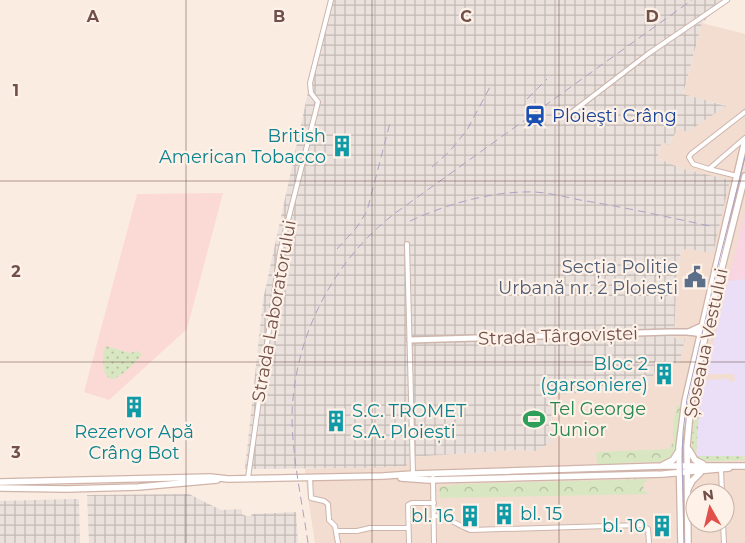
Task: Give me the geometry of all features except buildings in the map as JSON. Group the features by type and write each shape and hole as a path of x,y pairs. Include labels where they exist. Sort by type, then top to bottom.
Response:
{"main road":[{"name":"Șoseaua Vestului","path":"681,543 678,447 685,401 698,341 703,334 702,326 745,139"},
{"path":"737,176 745,177"},
{"name":"Șoseaua Vestului","path":"687,483 687,446 691,402 703,334 745,177"},
{"path":"740,194 745,188"},
{"path":"698,341 689,332 702,326"},
{"path":"687,446 695,460 704,465"},
{"path":"662,466 673,460 678,447"},
{"path":"433,477 662,466 742,466"},
{"path":"0,488 143,487 248,478 679,474 742,466"},
{"path":"691,483 700,472"},
{"path":"663,474 674,481 679,494"},
{"path":"0,482 185,478 228,479"}],"street":[{"name":"Strada Laboratorului","path":"248,478 280,252 318,102 311,93 310,83 331,0"},
{"path":"567,116 648,54 727,0"},
{"path":"737,176 709,170 693,164 690,160 690,155 745,112"},
{"path":"709,170 745,139"},
{"path":"407,244 414,476"},
{"name":"Strada Târgoviștei","path":"410,340 689,332 703,334"},
{"path":"721,470 722,483"},
{"path":"310,477 311,498 328,504 329,520 334,524 337,531 338,543"},
{"path":"433,477 434,543"},
{"path":"409,543 408,507 410,504 434,503"},
{"path":"434,516 448,518 470,530 642,526 646,527 648,531 649,543"},
{"path":"337,531 357,531 370,528 408,528"}],"shaded area":[{"path":"328,0 726,0 702,23 683,94 726,106 687,132 678,128 669,145 662,142 657,158 683,169 730,180 713,253 687,249 681,251 677,272 674,338 685,339 679,363 660,362 647,388 551,395 551,442 536,451 514,450 411,457 406,466 245,469 263,300"},
{"path":"702,23 745,34 745,543 315,543 305,469 406,466 411,457 514,450 536,451 552,437 551,395 585,391 660,362 685,340 674,338 677,272 681,251 687,249 729,180 683,169 657,158 662,142 669,145 678,128 725,105 683,95"},
{"path":"223,193 187,329 109,400 84,392 137,194"},
{"path":"745,209 745,279 728,281 738,240"},
{"path":"745,279 745,456 696,456 699,411 704,380 729,379 729,382 735,381 734,374 706,374 728,281"},
{"path":"189,494 221,510 242,509 242,514 246,516 251,516 252,514 296,512 298,543 89,543 87,495"},
{"path":"79,499 80,543 0,543 0,501"}],"green space":[{"path":"106,346 130,353 138,351 142,354 123,374 111,379 105,374 104,369 103,359"},
{"path":"704,380 699,411 696,456 743,456 743,460 705,461 696,458 693,453 692,434 695,411 700,384"},
{"path":"677,405 682,405 676,451 674,456 666,462 638,462 599,466 597,464 596,454 599,452 669,449 673,442 673,422"},
{"path":"647,479 644,482 643,490 649,494 440,498 439,487 460,484"}],"tram line":[{"path":"684,543 682,458 687,399 745,157"}],"railway":[{"path":"308,543 292,431 294,386 300,357 309,330 335,278 372,233 394,214 692,0"},
{"path":"527,99 547,79"},
{"path":"432,167 449,152 467,130 490,87"},
{"path":"337,249 357,227 367,211 390,123"},
{"path":"410,221 437,210 480,197 531,192 559,195 710,226"}],"place":[{"name":"Ploieşti Crâng","path":"535,116"},
{"name":"British American Tobacco","path":"342,146"},
{"name":"Secția Poliție Urbană nr. 2 Ploiești","path":"695,277"},
{"name":"Bloc 2 (garsoniere)","path":"664,374"},
{"name":"Rezervor Apă Crâng Bot","path":"134,407"},
{"name":"Tel George Junior","path":"534,419"},
{"name":"S.C. TROMET S.A. Ploiești","path":"336,421"},
{"name":"bl. 15","path":"504,514"},
{"name":"bl. 16","path":"470,516"},
{"name":"bl. 10","path":"662,526"}]}
